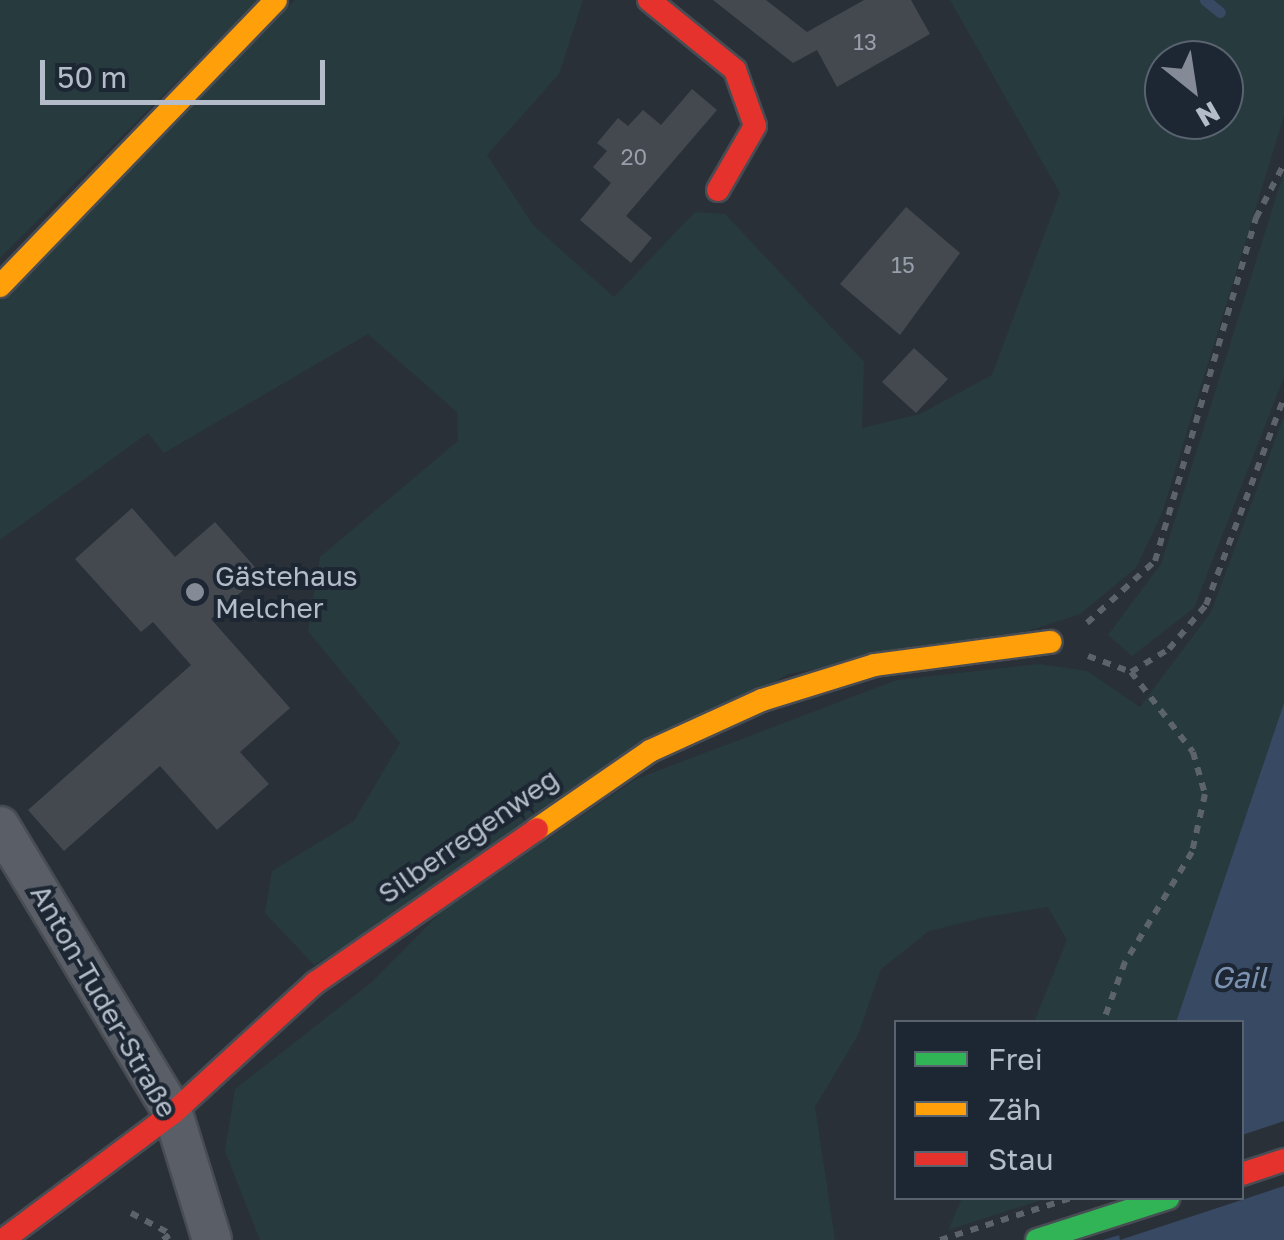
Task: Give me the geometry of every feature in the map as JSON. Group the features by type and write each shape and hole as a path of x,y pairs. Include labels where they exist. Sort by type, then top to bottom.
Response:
{"street":[{"path":"0,286 276,0"},
{"path":"649,0 735,70 755,126 718,190"},
{"name":"Silberregenweg","path":"2,1240 173,1113 315,983 650,751 762,700 875,665 1050,642"},
{"name":"Anton-Tuder-Straße","path":"0,826 173,1113 212,1240"},
{"path":"1244,1173 1284,1160"},
{"path":"1036,1240 1162,1200"}],"path":[{"path":"1050,642 1108,612 1156,560 1256,218 1284,164"},
{"path":"1104,1020 1125,962 1192,852 1205,794 1193,752 1131,672 1169,648 1206,605 1284,397"},
{"path":"940,1240 1065,1200"},
{"path":"131,1214 170,1234"}],"green space":[{"path":"0,0 258,0 0,258"},
{"path":"295,0 583,0 559,74 487,155 533,225 614,297 695,212 725,214 864,362 862,428 920,414 992,375 1060,193 950,0 1284,0 1284,116 1162,513 1136,568 1080,614 1028,631 788,674 314,965 265,913 272,871 354,821 400,743 308,631 320,557 458,441 457,412 368,334 164,453 148,433 0,540 0,301"},
{"path":"1284,172 1284,377 1194,608 1132,656 1108,635 1161,564"},
{"path":"1284,416 1284,703 1177,1020 1035,1020 1067,940 1048,907 985,917 929,931 881,969 858,1035 815,1107 835,1240 260,1240 225,1151 235,1089 372,982 441,912 636,779 897,680 1039,664 1087,671 1140,707 1211,612"},
{"path":"961,1200 1042,1200 948,1230"}],"water":[{"name":"Gail","path":"1284,703 1284,1240 1103,1240 1244,1200 1244,1020 1177,1020"}],"pier":[{"path":"1284,1121 1284,1186 1244,1199 1244,1134"},
{"path":"1112,1200 1241,1200 1120,1240"}],"building":[{"path":"713,0 766,0 807,32 864,0 911,0 930,34 837,87 817,50 793,63"},
{"path":"692,89 717,110 626,216 652,238 631,263 580,220 611,183 593,167 607,151 597,143 618,118 628,126 643,110 661,125"},
{"path":"906,207 960,253 900,335 840,284"},
{"path":"914,348 948,379 916,413 882,382"},
{"path":"132,508 175,557 215,522 261,574 211,619 290,708 240,752 269,784 217,830 160,766 64,851 28,810 191,665 153,622 141,632 75,559"}],"waterway":[{"path":"1205,0 1220,12"}],"traffic: fast":[{"path":"1037,1240 1162,1200"}],"traffic: slow":[{"path":"0,286 276,0"},
{"path":"537,829 650,751 762,700 875,665 1050,642"}],"traffic: jam":[{"path":"649,0 735,70 755,126 718,190"},
{"path":"3,1240 173,1113 315,983 537,829"},
{"path":"1244,1173 1284,1160"}],"place":[{"name":"Gästehaus Melcher","path":"195,592"}]}
